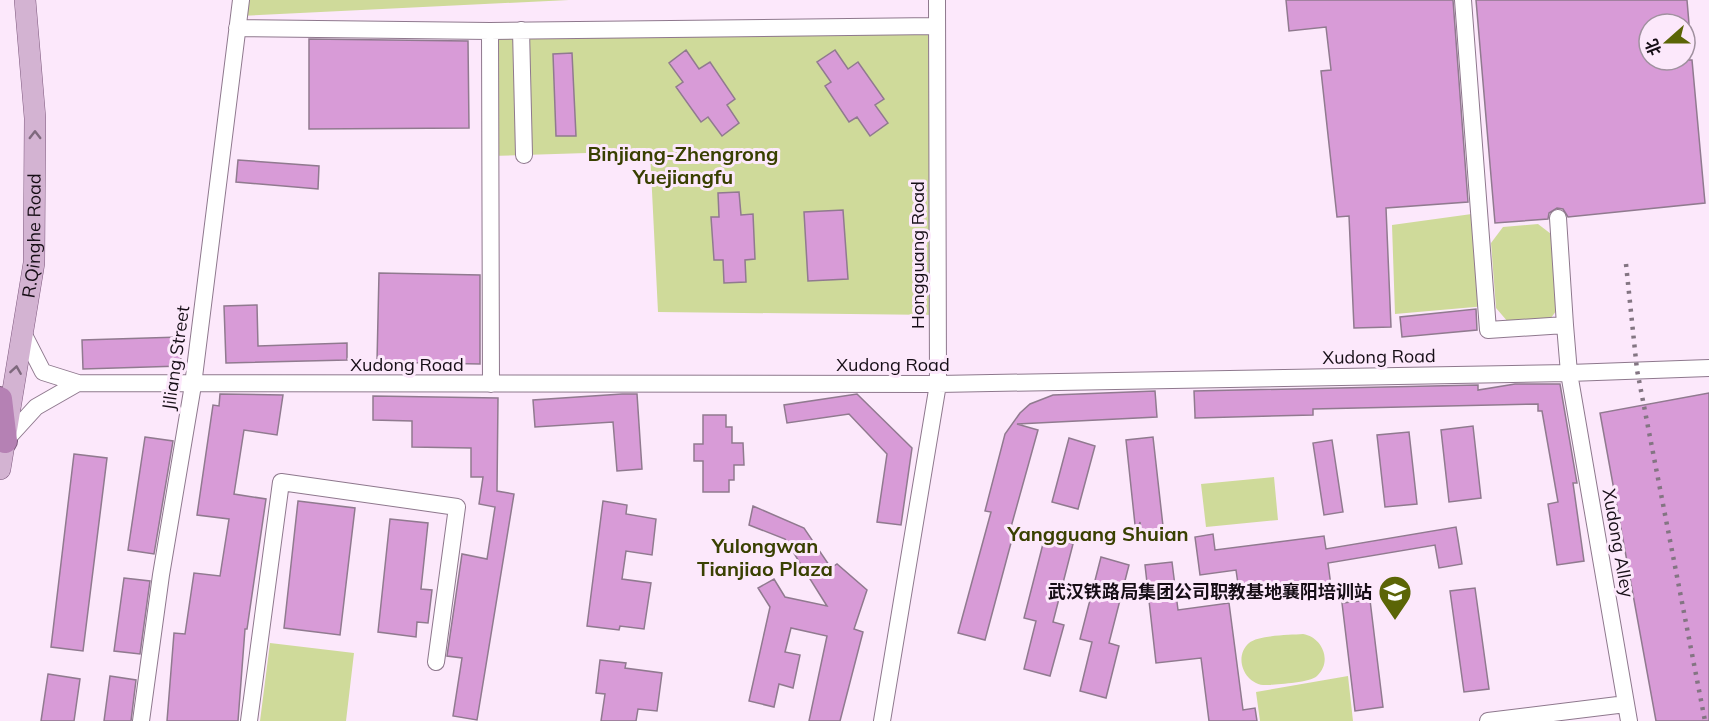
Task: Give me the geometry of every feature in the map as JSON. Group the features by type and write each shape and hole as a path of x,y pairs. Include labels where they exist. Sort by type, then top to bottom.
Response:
{"highway":[{"path":"0,399 5,441"}],"main road":[{"name":"R.Qinghe Road","path":"0,469 34,252 35,118 25,0"}],"street":[{"name":"Jiliang Street","path":"141,721 161,575 193,384 241,0"},
{"name":"Hongguang Road","path":"882,721 938,384 937,0"},
{"path":"1463,0 1488,330 1565,325"},
{"path":"237,28 490,31 936,26"},
{"path":"521,30 524,155"},
{"path":"490,31 490,384"},
{"name":"Xudong Alley","path":"1558,218 1569,372 1629,721"},
{"path":"23,333 43,372 78,383"},
{"name":"Xudong Road","path":"78,383 938,384 1709,368"},
{"path":"5,441 36,407 78,383"},
{"path":"249,721 281,482 457,507 436,662"},
{"path":"1488,721 1626,704"}],"green space":[{"path":"241,0 569,0 239,16"},
{"path":"936,26 938,315 658,312 650,151 490,156 490,31"},
{"path":"1479,213 1486,306 1395,314 1392,225"},
{"path":"1538,224 1555,237 1561,305 1550,319 1508,322 1496,308 1491,243 1503,227"},
{"path":"1274,477 1278,520 1206,527 1201,484"},
{"path":"1303,634 1315,640 1323,650 1324,664 1317,676 1301,682 1268,685 1260,684 1248,677 1242,663 1242,656 1249,643 1267,637"},
{"path":"270,643 354,653 346,721 260,721"},
{"path":"1348,676 1353,721 1260,721 1256,692"}],"building":[{"path":"1286,0 1453,0 1468,202 1386,208 1391,327 1354,328 1349,216 1337,217 1321,71 1331,70 1326,27 1289,31"},
{"path":"1476,0 1687,0 1688,12 1637,12 1637,72 1693,72 1705,203 1568,217 1563,209 1557,208 1549,213 1548,219 1495,223"},
{"path":"309,39 468,41 469,128 309,129"},
{"path":"686,50 699,69 710,62 735,99 727,105 739,123 722,136 708,117 701,122 676,87 683,82 669,63"},
{"path":"835,50 848,69 858,62 884,99 875,105 888,123 870,136 857,117 849,122 825,86 831,82 817,62"},
{"path":"572,53 576,136 556,136 553,54"},
{"path":"238,160 319,166 318,189 236,182"},
{"path":"739,192 741,215 753,214 755,259 745,260 746,282 724,283 723,260 714,260 711,217 719,217 718,193"},
{"path":"843,210 848,279 808,281 804,212"},
{"path":"379,273 480,275 480,364 377,362"},
{"path":"257,305 258,346 347,343 347,360 226,363 224,306"},
{"path":"1476,309 1477,330 1402,337 1400,317"},
{"path":"180,337 181,366 83,369 82,340"},
{"path":"1515,384 1560,384 1577,483 1573,483 1584,561 1557,565 1548,504 1558,502 1542,411 1538,411 1538,404 1313,409 1313,415 1195,418 1194,391 1478,385 1478,390"},
{"path":"1155,391 1157,417 1017,424 1038,430 1011,527 1015,528 985,640 958,633 991,512 985,511 1005,434 1020,413 1030,404 1053,395"},
{"path":"1709,393 1709,721 1656,721 1600,413"},
{"path":"220,394 283,395 277,435 244,430 234,494 266,499 247,629 245,629 238,721 167,721 174,633 185,634 194,573 220,576 229,519 197,515 213,405 219,406"},
{"path":"637,394 642,469 617,471 613,422 535,427 533,400"},
{"path":"857,394 912,448 901,525 877,522 887,454 849,414 787,423 784,405"},
{"path":"373,396 498,398 497,491 514,494 477,720 453,716 462,658 447,656 462,554 487,559 495,507 479,504 483,477 471,477 471,448 412,447 412,421 373,420"},
{"path":"703,415 726,415 726,427 732,427 732,443 743,443 744,465 734,465 734,480 729,480 729,492 703,492 703,461 694,461 694,444 703,444"},
{"path":"1473,426 1481,498 1449,502 1441,430"},
{"path":"1409,432 1417,504 1385,507 1377,435"},
{"path":"145,437 173,441 154,554 128,550"},
{"path":"1153,437 1164,535 1142,537 1140,522 1136,534 1126,440"},
{"path":"1069,438 1095,446 1078,509 1052,502"},
{"path":"1332,440 1343,512 1324,515 1313,443"},
{"path":"74,454 107,458 83,651 51,647"},
{"path":"298,501 355,508 340,635 284,628"},
{"path":"603,501 627,505 626,514 656,519 652,555 626,551 622,579 651,583 644,629 620,626 619,630 587,626"},
{"path":"753,506 804,528 831,568 837,564 867,590 854,629 863,632 840,721 809,721 827,636 791,628 785,652 800,655 793,688 779,684 774,707 749,701 770,607 758,588 774,579 785,597 827,606 785,539 749,525"},
{"path":"390,519 428,523 421,589 432,590 428,623 417,622 416,637 378,632"},
{"path":"1456,527 1462,564 1439,568 1435,545 1328,563 1331,586 1240,598 1236,570 1200,575 1195,537 1213,534 1215,550 1324,536 1326,549"},
{"path":"1045,536 1073,544 1053,622 1064,625 1050,676 1024,669 1036,621 1024,618"},
{"path":"1101,557 1129,565 1109,643 1119,646 1106,698 1080,691 1092,642 1080,639"},
{"path":"1172,562 1178,610 1229,603 1243,710 1255,708 1257,721 1209,721 1201,658 1156,663 1145,565"},
{"path":"124,578 150,581 140,654 114,651"},
{"path":"1475,588 1489,689 1464,692 1450,591"},
{"path":"1370,600 1383,707 1355,711 1342,603"},
{"path":"600,660 626,663 625,668 662,673 657,711 638,709 636,721 601,721 605,694 596,693"},
{"path":"48,674 80,679 74,721 41,721"},
{"path":"110,676 136,680 131,721 104,721"}],"railway":[{"path":"1626,264 1637,370 1705,721"}],"place":[{"name":"武汉铁路局集团公司职教基地襄阳培训站","path":"1395,621"}],"district":[{"name":"Binjiang-Zhengrong Yuejiangfu","path":"683,166"},
{"name":"Yangguang Shuian","path":"1098,534"},
{"name":"Yulongwan Tianjiao Plaza","path":"765,558"}]}
